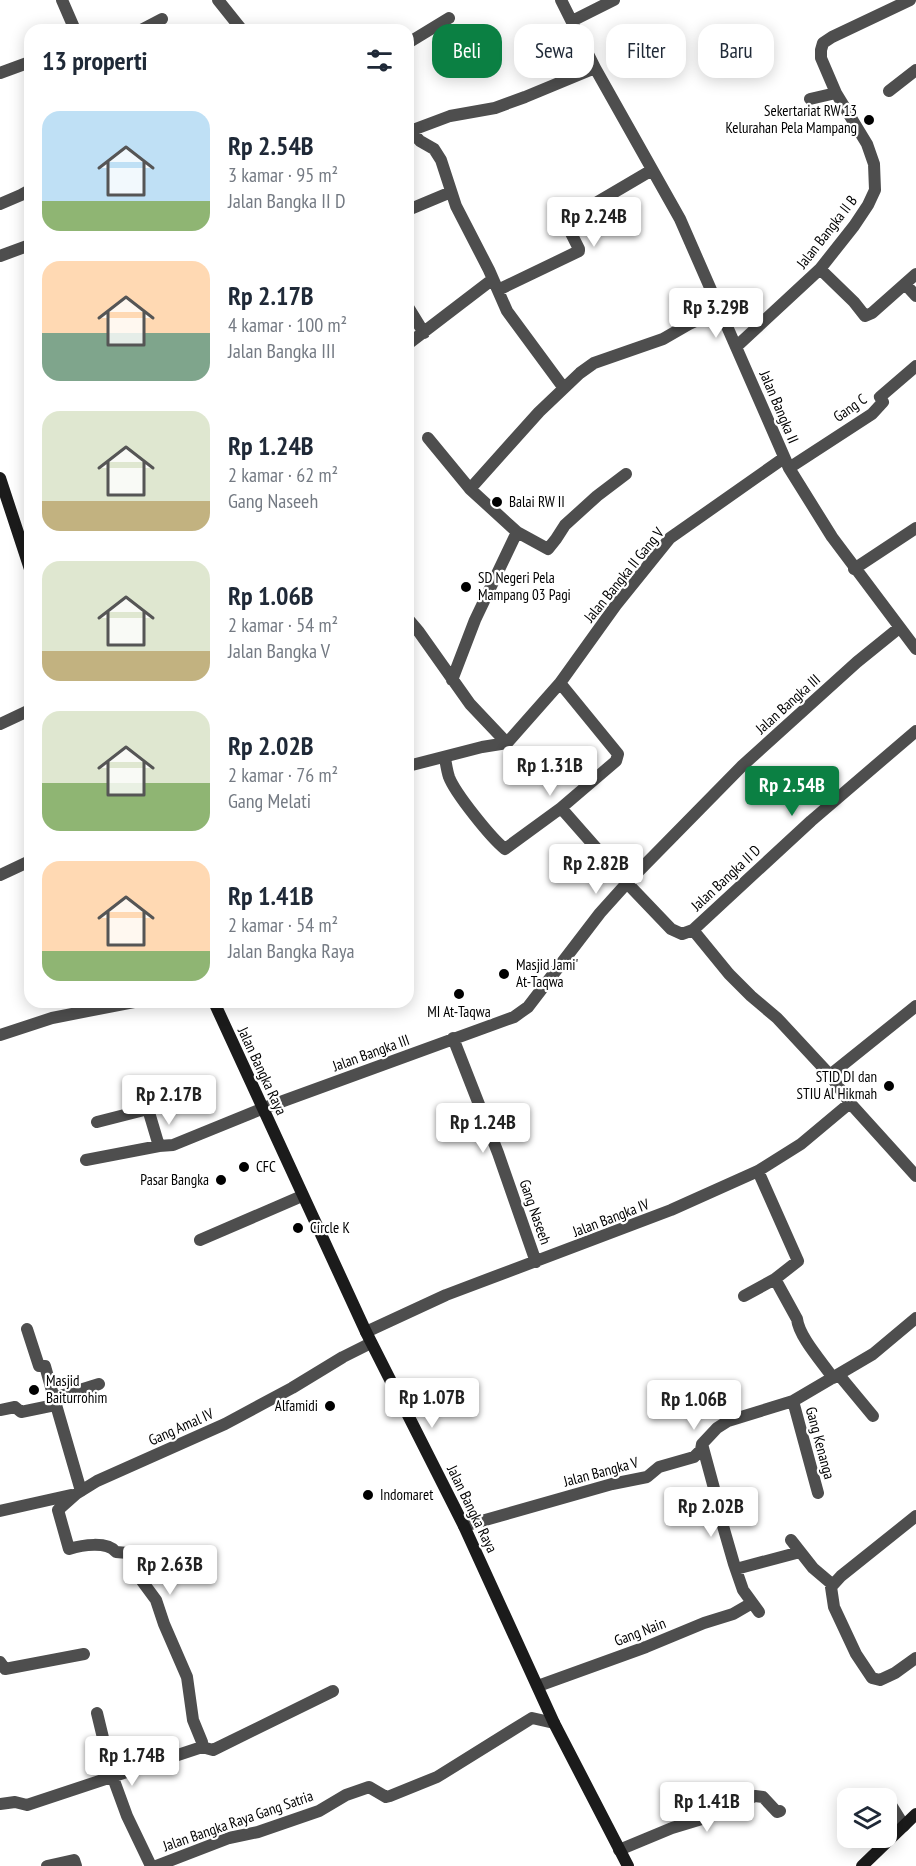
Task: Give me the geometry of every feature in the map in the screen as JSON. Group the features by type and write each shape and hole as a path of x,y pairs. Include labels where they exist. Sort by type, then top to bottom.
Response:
{"street":[{"path":"63,0 73,24"},
{"path":"218,0 237,24"},
{"name":"Jalan Bangka II","path":"561,0 573,24"},
{"path":"572,21 614,0"},
{"name":"Jalan Bangka II B","path":"736,346 820,269 854,226 875,190 874,164 867,144 836,93 821,58 824,44 832,37 910,0"},
{"path":"414,39 449,18"},
{"path":"152,24 162,19"},
{"path":"0,73 24,64"},
{"name":"Jalan Bangka II","path":"594,68 680,219 787,463 854,569 916,649"},
{"path":"889,91 916,70"},
{"path":"414,128 450,116 495,108 570,78"},
{"path":"810,99 836,93"},
{"path":"414,135 434,149 441,160 456,206 507,311 563,387"},
{"path":"414,340 495,285 579,251 566,223 567,220 652,171"},
{"path":"414,207 451,192"},
{"path":"0,204 24,193"},
{"path":"0,256 24,247"},
{"path":"820,269 865,316 872,313 916,274"},
{"path":"905,284 916,296"},
{"path":"470,489 563,387 594,363 663,339 719,310"},
{"path":"414,317 424,333"},
{"name":"Gang C","path":"787,463 872,414 883,402 880,397 916,366"},
{"path":"428,438 470,489 517,532 548,549 565,525 626,474"},
{"name":"Jalan Bangka II Gang V","path":"507,743 560,683 616,605 670,538 787,463"},
{"path":"0,478 24,551"},
{"path":"854,569 916,528"},
{"path":"452,680 475,620 517,532"},
{"path":"414,626 470,704 507,743"},
{"name":"Jalan Bangka III","path":"86,1160 173,1145 264,1108 514,1017 528,1007 600,913 627,883 750,759 857,662 899,628"},
{"path":"445,758 449,777 458,792 496,842 505,849 561,808 616,761 618,753 560,683"},
{"path":"0,724 24,713"},
{"name":"Jalan Bangka II D","path":"693,930 811,821 916,731"},
{"path":"414,765 507,743"},
{"path":"561,808 671,929 682,934 693,930 729,974 777,1018 830,1075 850,1103 916,1176"},
{"path":"2,871 24,863"},
{"path":"830,1075 916,1006"},
{"path":"0,1035 52,1018 103,1008"},
{"name":"Jalan Bangka Raya","path":"217,1008 369,1337 465,1526 554,1722 628,1866"},
{"name":"Gang Naseeh","path":"453,1038 498,1154 536,1262"},
{"name":"Jalan Bangka IV","path":"369,1337 446,1295 671,1210 758,1171 801,1144 850,1103"},
{"path":"97,1122 148,1109 159,1146"},
{"path":"744,1296 776,1279 798,1261 758,1171"},
{"path":"200,1240 302,1196"},
{"path":"776,1279 798,1319 804,1336 836,1377 873,1416"},
{"name":"Jalan Bangka V","path":"465,1526 612,1484 647,1477 659,1467 693,1457 717,1428 728,1421 793,1401 873,1354 916,1318"},
{"path":"27,1329 39,1366 45,1366 81,1491"},
{"name":"Gang Amal IV","path":"81,1491 97,1481 225,1424 344,1357 369,1337"},
{"path":"0,1410 15,1407 21,1412 99,1384"},
{"name":"Gang Kenanga","path":"793,1401 818,1493"},
{"path":"702,1444 736,1569 800,1552"},
{"path":"0,1511 65,1497 81,1491"},
{"path":"81,1491 58,1510 69,1549 104,1545 111,1546 116,1552 128,1553 142,1581 156,1600 187,1677 193,1720 202,1747"},
{"path":"916,1516 841,1576 831,1587 834,1607 856,1654 872,1677 880,1680 887,1678 916,1658"},
{"path":"791,1540 822,1577 833,1585"},
{"name":"Gang Nain","path":"538,1686 646,1647 704,1623 756,1607 743,1590 736,1569"},
{"path":"0,1662 4,1669 84,1654"},
{"path":"0,1804 15,1802 27,1804 202,1747 213,1750 333,1691"},
{"path":"97,1713 112,1775 127,1816 151,1866"},
{"name":"Jalan Bangka Raya Gang Satria","path":"156,1866 229,1838 258,1832 319,1811 346,1795 369,1787 386,1797 390,1796 437,1778 532,1718 554,1722"},
{"path":"619,1850 672,1828 705,1818 755,1796 763,1797 777,1812 780,1811"},
{"path":"862,1866 916,1814"},
{"path":"897,1815 904,1826"},
{"path":"47,1866 74,1860 76,1866"}],"place":[{"name":"Sekertariat RW 13 Kelurahan Pela Mampang","path":"869,120"},
{"name":"Balai RW II","path":"497,502"},
{"name":"SD Negeri Pela Mampang 03 Pagi","path":"466,587"},
{"name":"Masjid Jami' At-Taqwa","path":"504,974"},
{"name":"MI At-Taqwa","path":"459,994"},
{"name":"STID DI dan STIU Al Hikmah","path":"889,1086"},
{"name":"CFC","path":"244,1167"},
{"name":"Pasar Bangka","path":"221,1180"},
{"name":"Circle K","path":"298,1228"},
{"name":"Masjid Baiturrohim","path":"34,1390"},
{"name":"Alfamidi","path":"330,1406"},
{"name":"Indomaret","path":"368,1495"}]}
